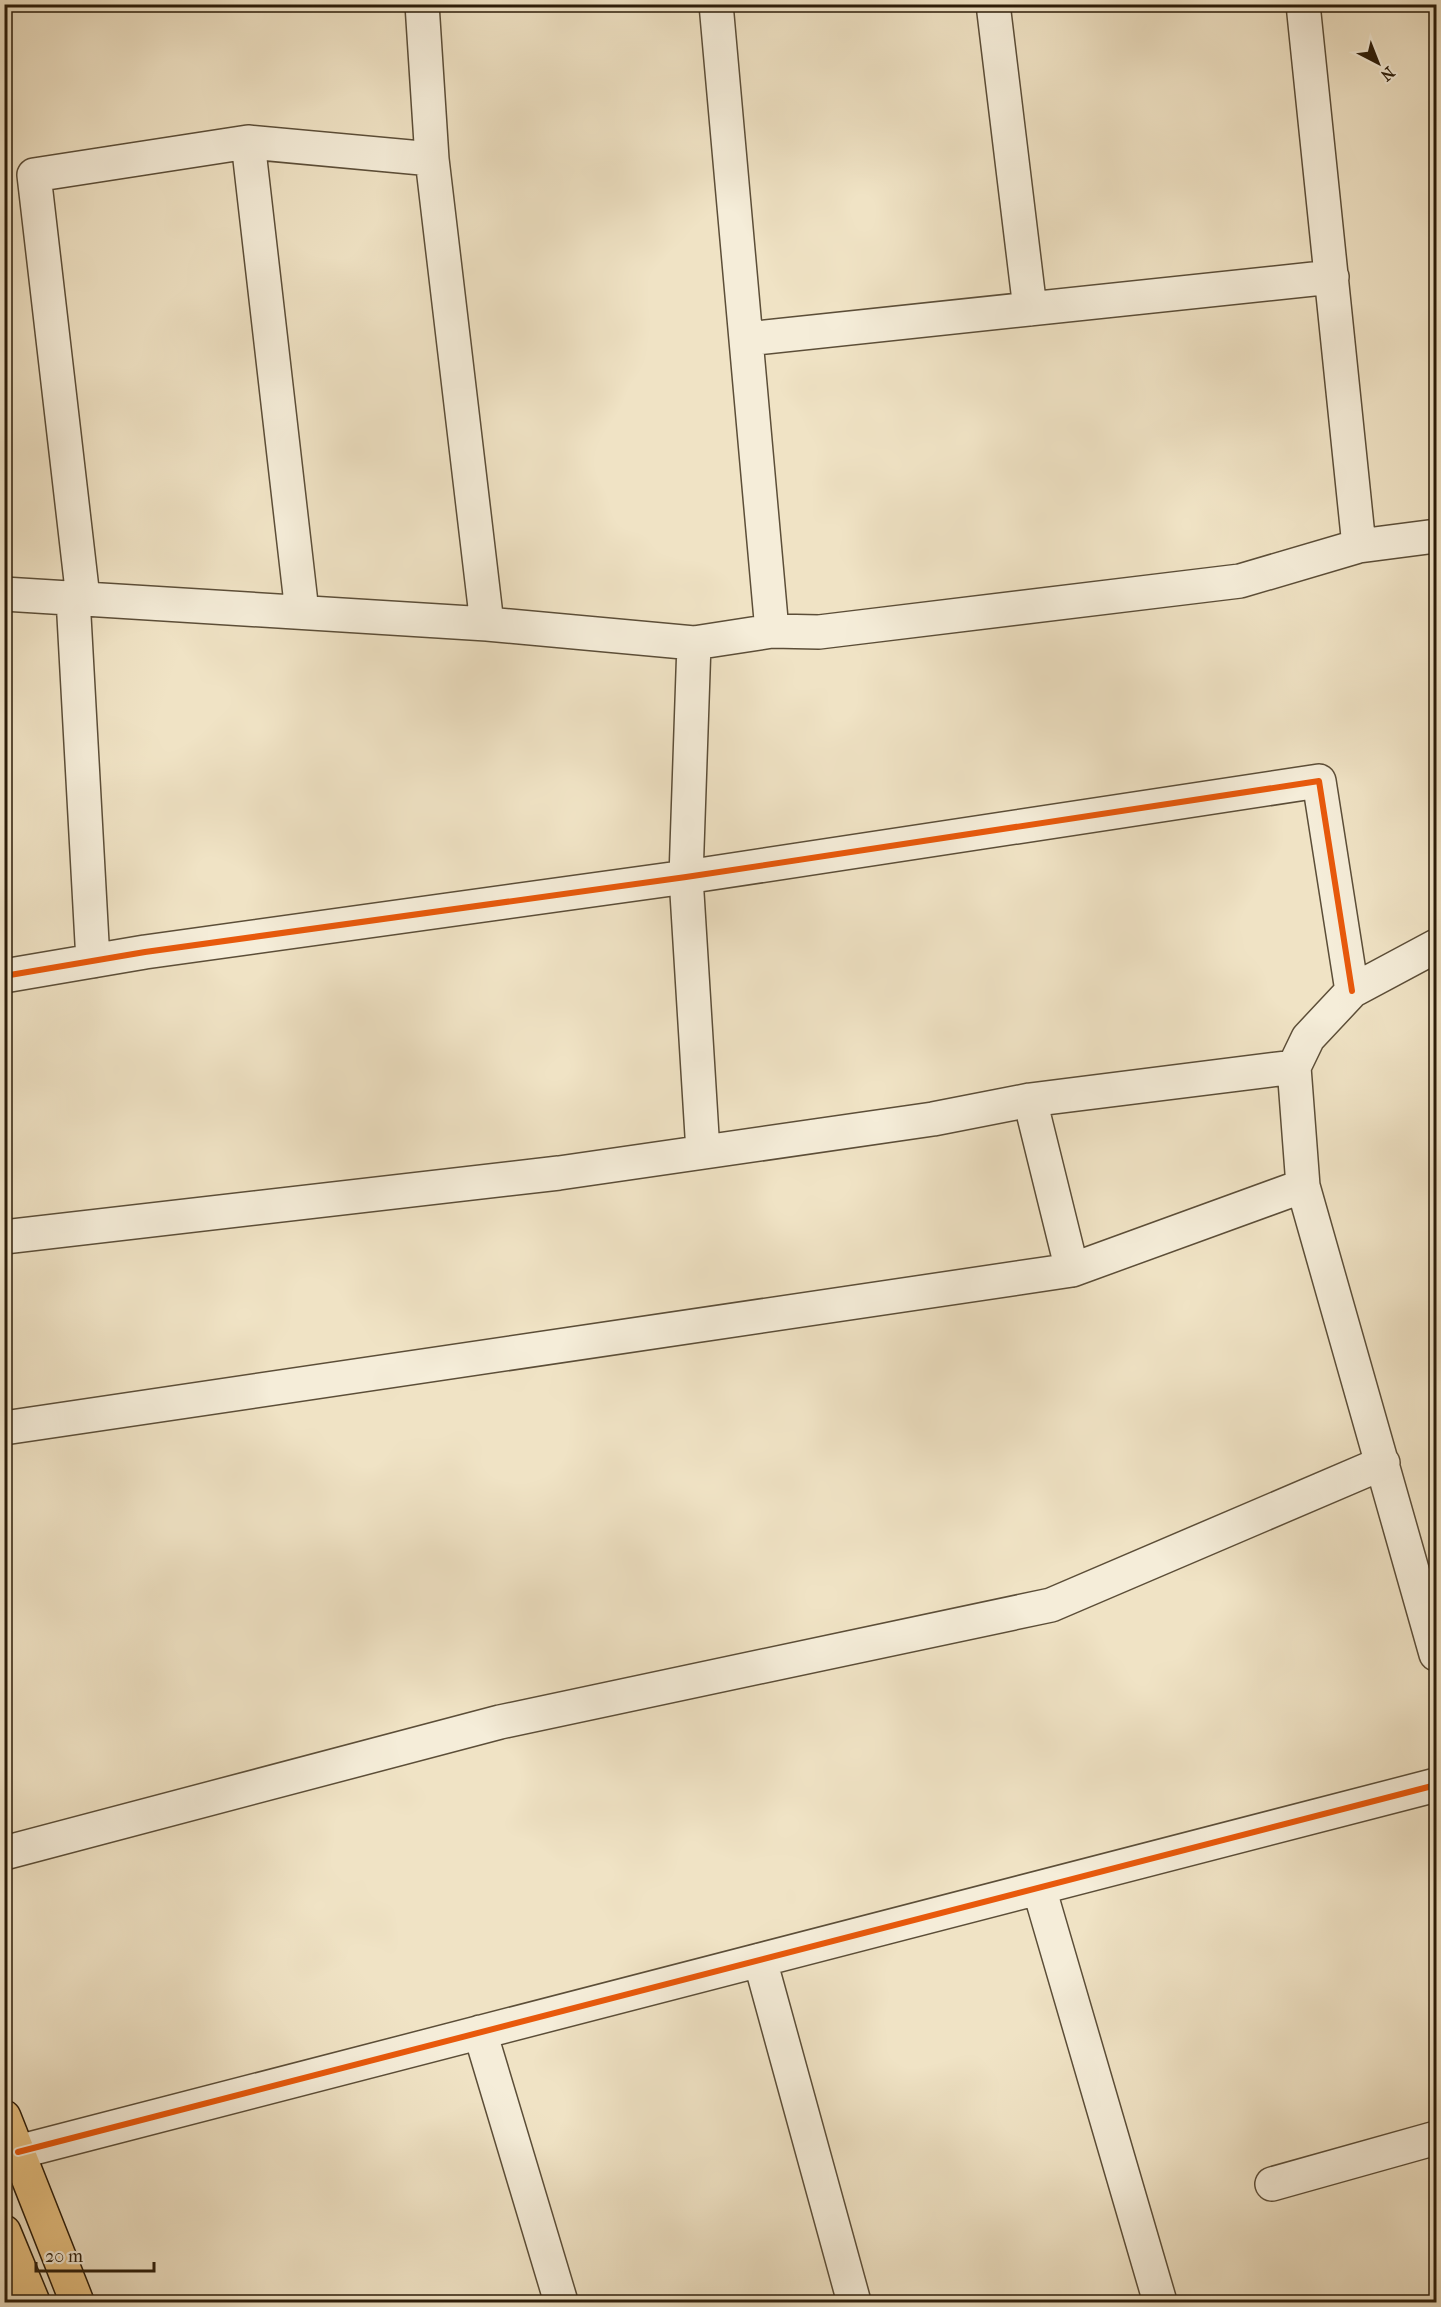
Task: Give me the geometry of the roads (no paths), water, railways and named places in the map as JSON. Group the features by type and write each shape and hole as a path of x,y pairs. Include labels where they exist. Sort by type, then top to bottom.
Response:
{"highway":[{"path":"4,2117 77,2302"},
{"path":"4,2232 33,2302"}],"street":[{"path":"422,4 432,159 487,624"},
{"path":"716,4 772,631"},
{"path":"993,4 1030,309"},
{"path":"1304,4 1359,546"},
{"path":"93,961 78,598 34,175 248,142 432,159"},
{"path":"248,142 302,612"},
{"path":"746,339 1332,277"},
{"path":"4,594 487,624 694,643 772,631 819,632 1240,581 1359,546 1437,536"},
{"path":"694,643 686,877 703,1152"},
{"path":"4,976 93,961 686,877 1319,781 1352,991"},
{"path":"1437,946 1352,991 1308,1038 1294,1067 1303,1186 1437,1654"},
{"path":"4,1237 559,1173 933,1119 1030,1100 1294,1067"},
{"path":"1030,1100 1072,1270"},
{"path":"4,1428 1072,1270 1303,1186"},
{"path":"4,1853 500,1722 1051,1605 1383,1463"},
{"path":"18,2152 1437,1785"},
{"path":"1039,1888 1160,2302"},
{"path":"760,1960 854,2302"},
{"path":"480,2032 561,2302"},
{"path":"1272,2184 1437,2138"}]}
